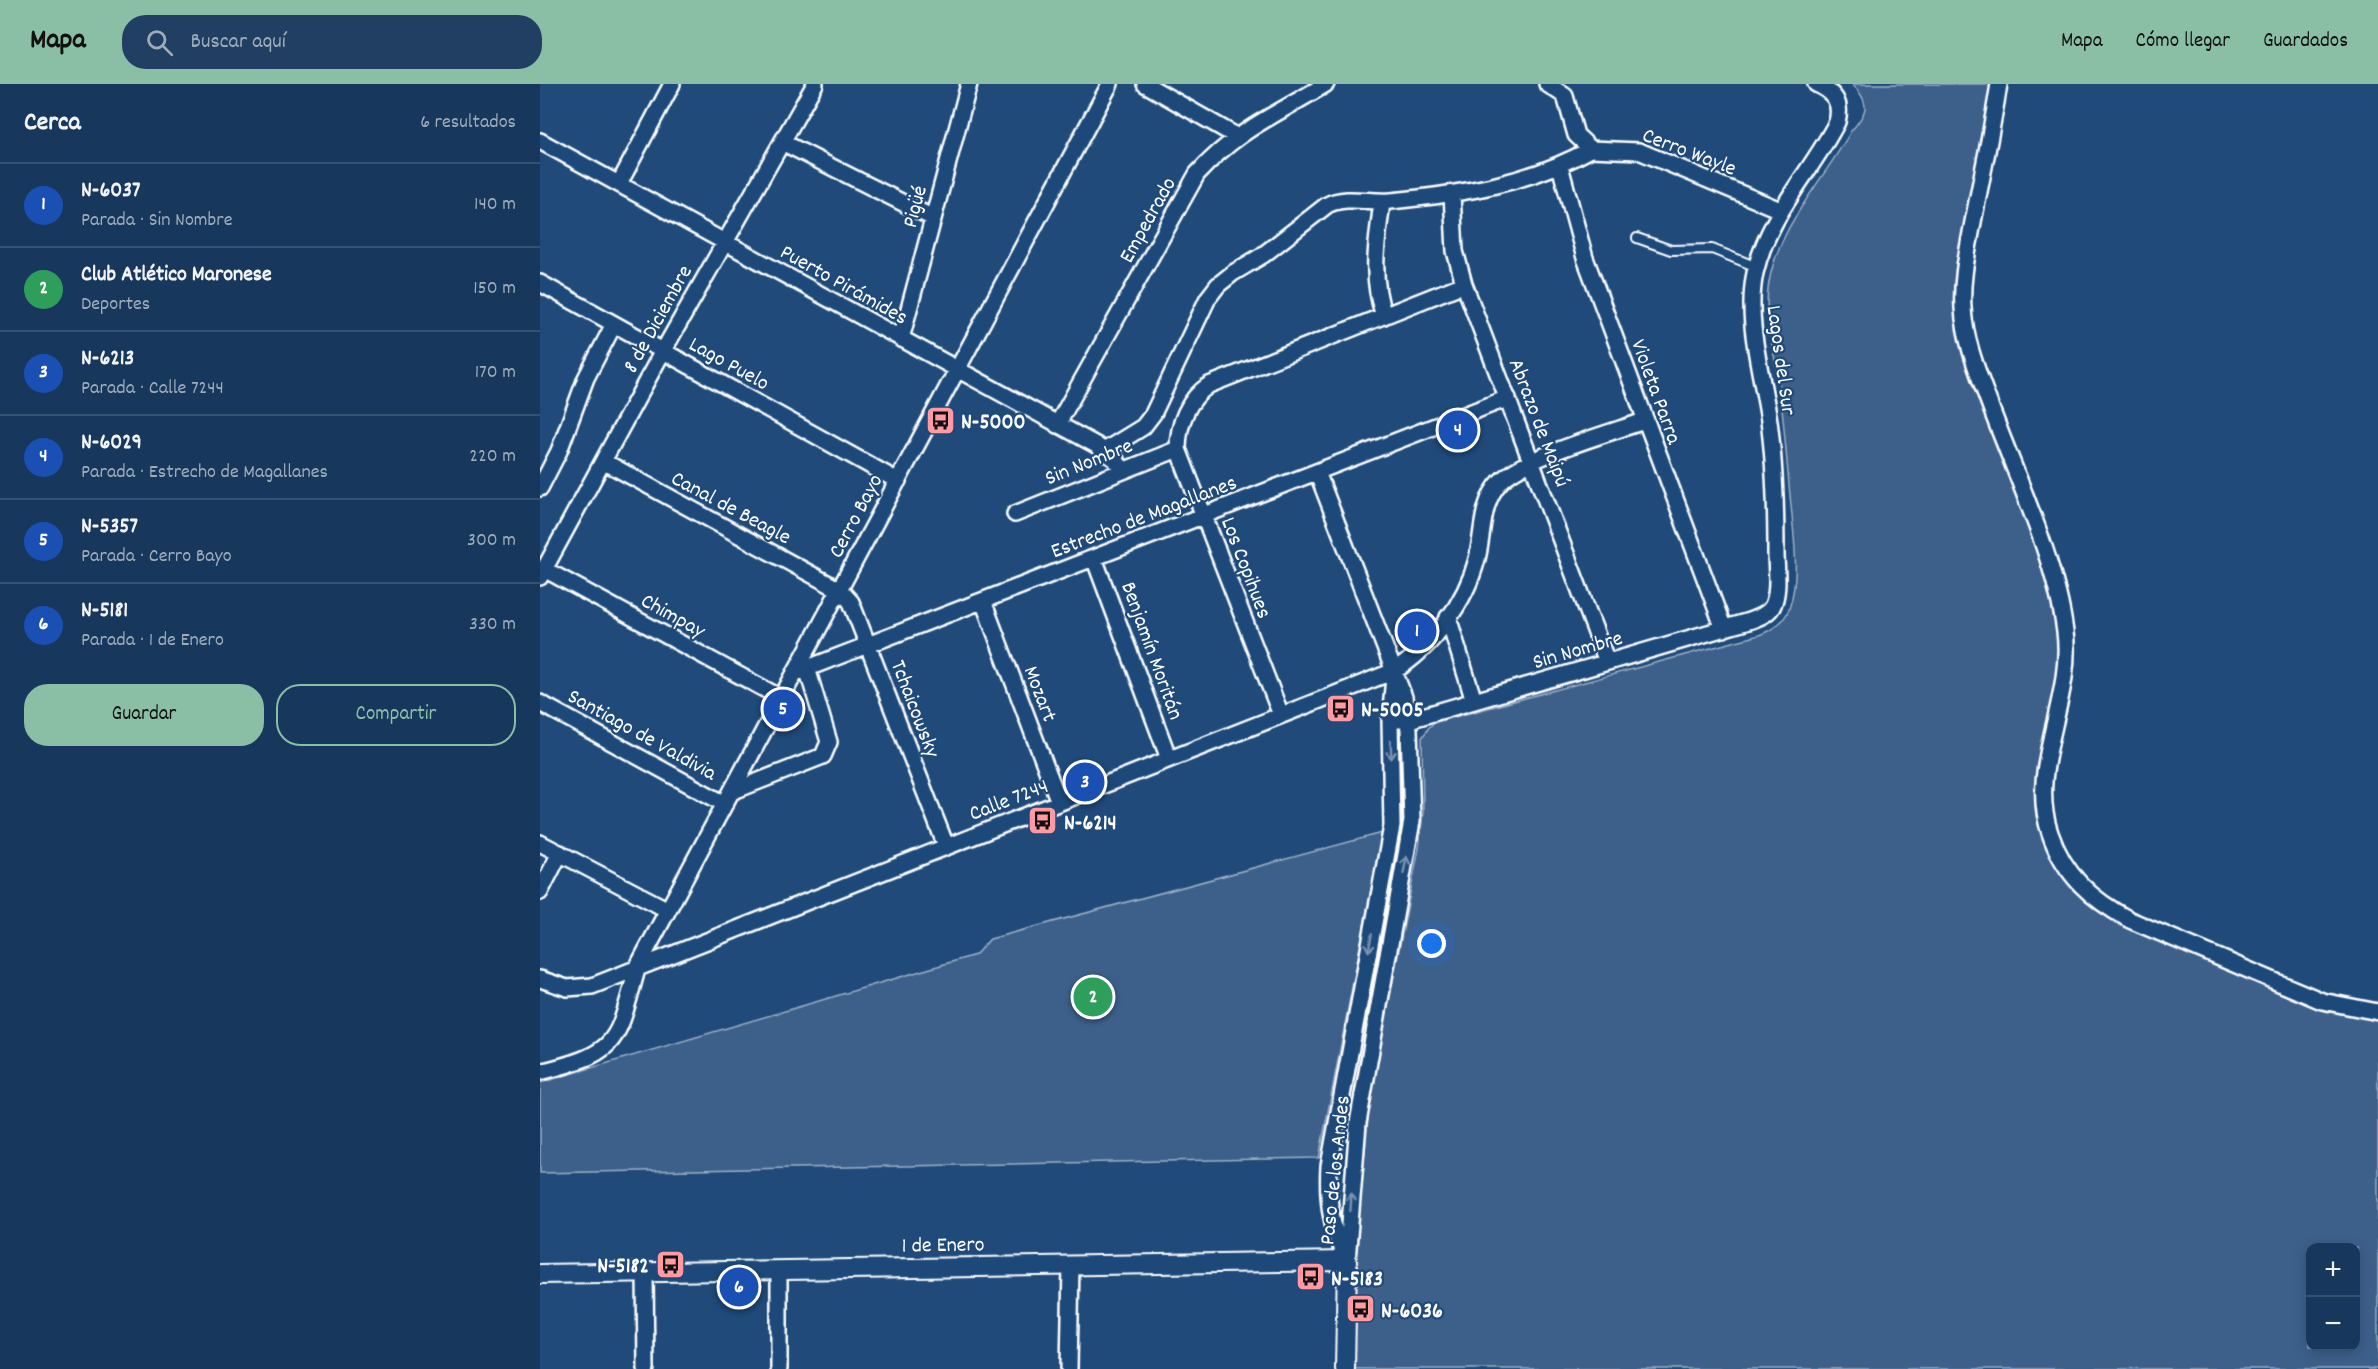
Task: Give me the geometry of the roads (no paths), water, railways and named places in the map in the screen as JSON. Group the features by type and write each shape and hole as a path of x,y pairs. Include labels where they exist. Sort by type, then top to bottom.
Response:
{"street":[{"path":"619,184 672,84"},
{"name":"8 de Diciembre","path":"542,573 663,351 816,84"},
{"name":"Pigüé","path":"901,339 969,84"},
{"name":"Cerro Bayo","path":"540,1072 590,1058 613,1041 624,1015 638,966 782,698 801,670 840,590 1110,84"},
{"path":"1145,84 1236,136"},
{"name":"Empedrado","path":"1058,425 1187,190 1211,159 1236,136 1326,84"},
{"path":"1104,451 1143,427 1153,414 1208,298 1218,285 1263,255 1327,205 1336,200 1382,202 1452,194 1500,185 1560,166 1591,149 1576,135 1568,90 1547,84"},
{"name":"Lagos del Sur","path":"1772,606 1776,589 1775,481 1769,422 1752,317 1752,293 1757,267 1780,210 1833,129 1839,113 1839,105 1831,92 1816,84"},
{"path":"1999,84 1967,257 1963,305 1965,328 1976,366 2047,561 2062,609 2066,635 2064,682 2045,782 2048,830 2057,853 2070,874 2085,891 2106,908 2130,920 2322,1001 2378,1012"},
{"name":"Puerto Pirámides","path":"540,141 1058,425 1116,459 1123,470"},
{"path":"782,142 933,218"},
{"name":"Cerro Wayle","path":"1591,149 1639,151 1780,210"},
{"name":"Violeta Parra","path":"1560,166 1585,258 1644,421 1724,628"},
{"name":"Abrazo de Maipú","path":"1452,194 1455,251 1464,284 1607,662"},
{"path":"1382,202 1375,279 1376,293 1384,316 1464,284"},
{"name":"Lago Puelo","path":"540,283 898,481"},
{"name":"Los Copihues","path":"1281,715 1178,449 1178,433 1198,392 1209,385 1384,316"},
{"name":"8 de Diciembre","path":"540,488 559,452 586,378 614,324"},
{"name":"Estrecho de Magallanes","path":"801,670 1508,399"},
{"path":"1394,671 1419,652 1448,617 1472,576 1478,556 1482,523 1492,492 1511,473 1532,462 1644,421"},
{"name":"Sin Nombre","path":"1015,514 1178,449"},
{"name":"Canal de Beagle","path":"603,461 840,590"},
{"name":"Paso de los Andes","path":"1317,472 1394,671 1409,720 1412,820 1360,1113 1347,1260"},
{"name":"Benjamín Moritán","path":"1094,558 1169,759"},
{"name":"Chimpay","path":"542,573 782,698"},
{"name":"Tchaicowsky","path":"840,590 851,602 869,644 946,846"},
{"name":"Mozart","path":"983,600 1059,802"},
{"name":"Sin Nombre","path":"1390,720 1409,720 1724,628 1758,617 1772,606"},
{"path":"1448,617 1474,701"},
{"path":"728,798 823,756 829,742 801,670"},
{"name":"Paso de los Andes","path":"1347,1260 1332,1228 1328,1197 1329,1166 1390,836 1393,805 1390,720 1394,671"},
{"name":"Calle 7244","path":"540,979 556,986 580,988 601,982 1394,671"},
{"name":"Santiago de Valdivia","path":"540,703 728,798"},
{"path":"540,843 668,910"},
{"path":"540,892 560,853"},
{"path":"1345,1369 1347,1260"},
{"name":"1 de Enero","path":"540,1274 1347,1260"},
{"path":"1069,1369 1071,1265"},
{"path":"779,1270 779,1369"},
{"path":"645,1272 646,1369"}],"lane":[{"path":"1637,238 1671,250 1712,249 1757,267"}],"place":[{"name":"N-5000","path":"940,420"},
{"name":"N-6029","path":"1458,430"},
{"name":"N-6037","path":"1417,631"},
{"name":"N-5005","path":"1340,708"},
{"name":"N-5357","path":"783,709"},
{"name":"N-6213","path":"1085,782"},
{"name":"N-6214","path":"1043,821"},
{"name":"Club Atlético Maronese","path":"1093,997"},
{"name":"N-5182","path":"670,1264"},
{"name":"N-5183","path":"1310,1277"},
{"name":"N-5181","path":"739,1287"},
{"name":"N-6036","path":"1360,1309"}]}
